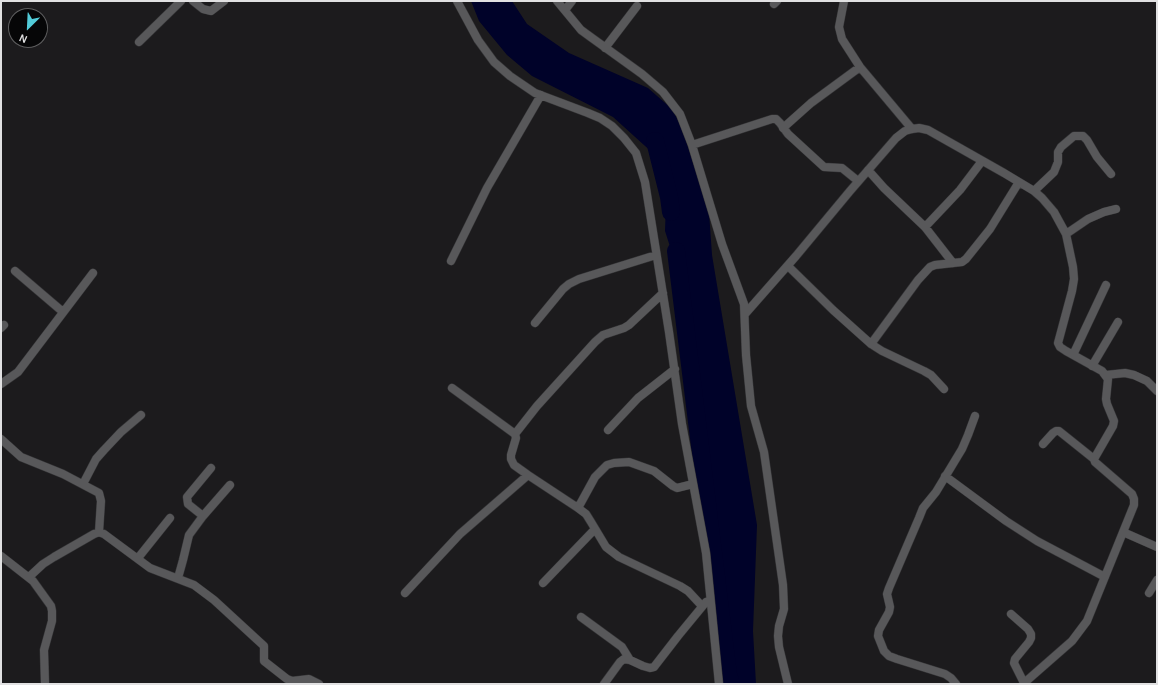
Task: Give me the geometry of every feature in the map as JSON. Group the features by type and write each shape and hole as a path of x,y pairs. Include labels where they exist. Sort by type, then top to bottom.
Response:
{"street":[{"path":"138,42 181,1"},
{"path":"193,1 203,9 211,11 224,1"},
{"path":"457,1 478,40 494,62 525,87 541,95 600,118 612,126 636,153 645,182 675,369 682,424 706,552 719,684"},
{"path":"557,1 582,30 642,74 663,92 680,114 692,145 722,244 744,304 746,355 751,406 764,452 783,585 784,609 778,636 788,684"},
{"path":"565,10 572,1"},
{"path":"843,1 839,31 842,39 860,66 912,129"},
{"path":"605,48 637,6"},
{"path":"783,128 811,103 860,66"},
{"path":"451,262 487,188 541,95"},
{"path":"692,145 776,119 788,134 824,167 842,168 858,181"},
{"path":"745,314 788,266 858,181 896,138 905,131 919,128 928,130 1019,182 1042,198 1054,212 1066,234 1073,267 1074,278 1072,290 1058,344 1060,347 1106,375 1125,373 1134,375 1147,381 1157,391"},
{"path":"1034,192 1054,172 1058,162 1058,152 1061,147 1074,136 1083,136 1111,174"},
{"path":"925,227 963,187 982,161"},
{"path":"868,170 884,188 925,227 953,263"},
{"path":"872,344 926,271 935,265 962,262 966,259 984,237 1019,182"},
{"path":"1066,234 1088,219 1104,212 1116,209"},
{"path":"534,323 562,289 569,284 585,277 656,255"},
{"path":"788,266 833,310 872,344 882,351 924,370 944,389"},
{"path":"15,271 64,312"},
{"path":"1,384 18,372 93,273"},
{"path":"1073,355 1106,285"},
{"path":"663,293 624,328 603,335 595,342 537,406 515,434 516,438 511,460 528,475 586,514 606,547 611,552 680,586 688,591 702,606"},
{"path":"1092,366 1118,322"},
{"path":"608,430 638,398 675,369"},
{"path":"1094,459 1113,426 1114,421 1106,399 1108,378 1106,375"},
{"path":"452,388 515,434"},
{"path":"82,484 96,459 121,432 141,415"},
{"path":"956,684 945,674 890,656 884,650 878,636 879,630 889,612 890,607 887,594 889,588 923,508 936,492 965,442 975,416"},
{"path":"1011,614 1028,629 1031,634 1029,642 1015,658 1014,662 1024,683 1079,634 1087,621 1134,505 1132,494 1094,459 1059,431 1052,433 1043,444"},
{"path":"1,438 21,457 63,474 96,491 100,496 99,532"},
{"path":"578,508 595,477 607,466 614,463 629,462 654,471 677,488 693,484"},
{"path":"202,516 188,504 187,497 211,468"},
{"path":"405,593 460,534 528,475"},
{"path":"945,476 1006,521 1043,544 1104,577"},
{"path":"178,578 189,536 202,516 230,485"},
{"path":"138,558 170,518"},
{"path":"543,583 595,529"},
{"path":"99,532 110,537 150,568 178,578 203,590 264,646 264,661 287,679 292,681 309,679 319,684"},
{"path":"29,577 43,564 99,532"},
{"path":"1123,532 1157,547"},
{"path":"1,556 29,577 48,600 52,611 52,620 45,646 45,684"},
{"path":"1149,593 1157,580"},
{"path":"604,684 620,662 624,659 643,666 654,667 710,598"},
{"path":"582,617 622,647 630,660"}],"water":[{"path":"471,1 512,1 527,24 569,53 648,88 672,109 682,128 709,212 712,255 757,525 753,631 756,684 735,684 682,284 665,231 667,174 655,155 613,117 532,76 507,55 479,21"}],"waterway":[{"path":"655,141 669,197 671,212"},
{"path":"676,251 728,674 731,684"}]}
